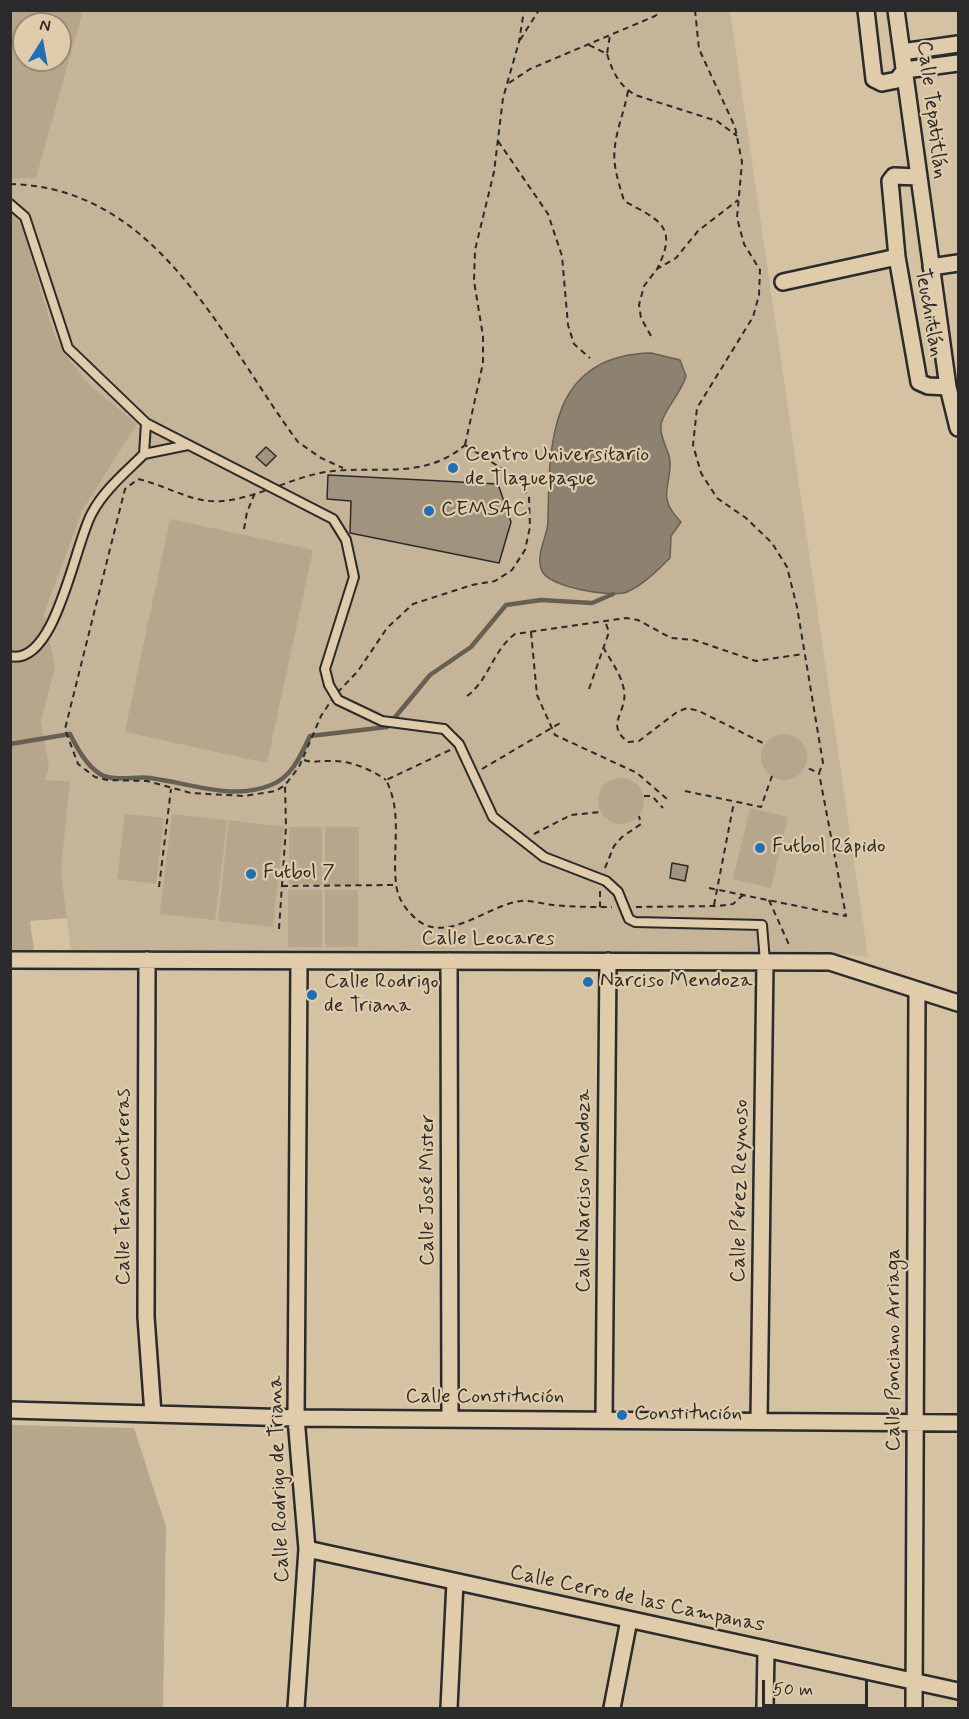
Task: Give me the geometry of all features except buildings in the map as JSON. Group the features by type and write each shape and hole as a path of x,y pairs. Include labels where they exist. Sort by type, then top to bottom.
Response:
{"street":[{"path":"866,10 874,79 882,83 897,80 905,70 958,63"},
{"name":"Calle Tepatitlán","path":"896,10 948,387 958,428"},
{"path":"902,52 958,45"},
{"name":"Teuchitlán","path":"918,177 894,176 890,181 897,257 919,382 928,386 948,387"},
{"name":"Teuchitlán","path":"783,282 897,257"},
{"name":"Teuchitlán","path":"931,267 958,263"},
{"name":"Calle Leocares","path":"10,960 831,962 860,970 917,992 958,1003"},
{"name":"Calle Terán Contreras","path":"147,960 146,1317 153,1414"},
{"name":"Calle Rodrigo de Triana","path":"297,1708 308,1550 296,1418 299,960"},
{"name":"Calle José Mister","path":"449,961 450,1419"},
{"name":"Calle Narciso Mendoza","path":"604,1420 608,962"},
{"name":"Calle Pérez Reynoso","path":"759,1421 765,962"},
{"name":"Calle Ponciano Arriaga","path":"914,1708 917,992"},
{"name":"Calle Constitución","path":"10,1410 296,1418 958,1423"},
{"name":"Calle Cerro de las Campanas","path":"308,1550 958,1691"},
{"path":"449,1708 456,1582"},
{"path":"612,1708 629,1620"},
{"path":"765,1708 766,1649"}],"lane":[{"path":"10,204 25,217 68,348 146,423 333,519 346,540 354,577 325,669 329,685 338,700 382,721 444,729 460,746 494,817 544,857 602,879 618,892 629,919 635,922 762,925 765,962"},
{"path":"144,454 146,423"},
{"path":"10,656 18,658 34,652 53,623 92,513 116,482 144,454 188,445"}],"path":[{"path":"465,445 518,479 530,497 530,527 525,550 512,570 495,581 472,585 412,604 387,628 358,671 335,695 317,726 303,759 285,785 276,791 244,796 191,793 147,781 106,780 95,777 78,764 65,729 126,489 138,479 205,500 222,501 255,494 317,474 345,469 380,472 406,470 452,456 465,445 483,363 483,336 474,281 475,250 494,172 503,98 519,42 524,10"},
{"path":"519,42 539,10"},
{"path":"509,83 530,69 610,36 663,10"},
{"path":"695,10 699,50 720,92 736,136 742,162 737,218 744,244 760,270 759,296 753,317 697,408 693,445 701,473 717,498 746,518 772,543 787,567 797,607 823,763 819,773 846,916 709,888"},
{"path":"610,36 607,54 613,73 628,91 717,121 736,136"},
{"path":"588,45 607,54"},
{"path":"628,91 615,145 615,171 624,201 658,218 666,231 665,253 657,269 644,286 639,305 641,318 651,336"},
{"path":"498,140 548,214 562,256 571,335 574,344 590,358"},
{"path":"10,184 27,184 70,194 105,209 135,229 162,254 201,298 298,442 321,458 345,469"},
{"path":"657,269 676,258 698,231 739,200"},
{"path":"244,529 247,512 260,482"},
{"path":"467,696 486,678 508,639 515,634 626,618 638,620 671,638 694,640 756,661 804,654"},
{"path":"589,689 609,632 605,621"},
{"path":"531,632 537,695 555,735 638,773 667,799"},
{"path":"603,647 619,674 624,691 624,704 616,725 618,735 628,742 639,741 677,712 687,708 699,711 765,744"},
{"path":"473,775 560,723"},
{"path":"386,780 460,746"},
{"path":"303,759 314,763 350,763 373,771 386,780 394,795 396,885 402,905 417,921 430,928 464,924 501,905 524,901 600,907 714,906 733,904 743,895"},
{"path":"805,767 819,773"},
{"path":"685,791 761,807 772,776"},
{"path":"279,929 286,827 285,785"},
{"path":"159,887 171,789"},
{"path":"644,796 652,796 663,808"},
{"path":"714,906 734,802"},
{"path":"524,840 571,814 601,812"},
{"path":"600,907 602,879 614,846 621,837 641,824 639,816"},
{"path":"282,886 396,885"},
{"path":"769,900 797,962"}],"shaded area":[{"path":"10,11 83,11 72,50 72,12 12,12 12,72 66,72 36,178 11,179"},
{"name":"Centro Universitario de Tlaquepaque","path":"83,11 730,11 868,957 847,954 71,952 61,871 70,781 45,780 49,766 41,721 55,668 44,614 82,511 137,424 89,384 69,359 54,334 22,225 11,211 10,179 36,178 66,72 72,72 72,50"},
{"path":"10,211 22,225 54,334 69,359 89,384 137,424 82,511 44,614 55,668 41,721 49,766 45,780 70,781 61,871 67,918 30,921 34,950 10,950"},
{"path":"651,353 680,360 686,376 662,419 661,425 661,434 670,461 667,499 673,513 681,522 671,536 670,558 644,581 627,592 608,594 581,590 556,582 542,571 540,559 548,522 550,463 554,434 562,409 574,387 592,369 617,358"},
{"path":"170,519 313,550 267,763 125,732"},
{"path":"784,734 800,741 807,757 800,773 784,780 768,773 761,757 768,741"},
{"path":"621,778 637,785 644,801 637,817 621,824 605,817 598,801 605,785"},
{"name":"Futbol Rápido","path":"750,808 788,817 771,888 733,879"},
{"path":"125,814 164,818 156,884 117,879"},
{"name":"Futbol 7","path":"172,814 227,820 215,920 160,914"},
{"name":"Futbol 7","path":"229,820 284,827 273,927 218,921"},
{"path":"289,827 322,827 322,884 289,884"},
{"path":"325,827 359,827 359,885 325,884"},
{"path":"288,890 322,890 322,947 288,947"},
{"path":"325,890 358,890 358,947 325,947"},
{"path":"11,1425 134,1428 166,1527 163,1708 11,1708"}],"waterway":[{"path":"10,744 70,734 86,761 105,776 150,778 226,791 256,789 271,785 285,777 295,765 310,736 387,727 430,675 471,647 506,605 541,600 592,603 613,594"}],"place":[{"name":"Centro Universitario de Tlaquepaque","path":"453,468"},
{"name":"CEMSAC","path":"429,511"},
{"name":"Futbol Rápido","path":"760,848"},
{"name":"Futbol 7","path":"251,874"},
{"name":"Narciso Mendoza","path":"588,982"},
{"name":"Calle Rodrigo de Triana","path":"312,995"},
{"name":"Constitución","path":"622,1415"}]}
